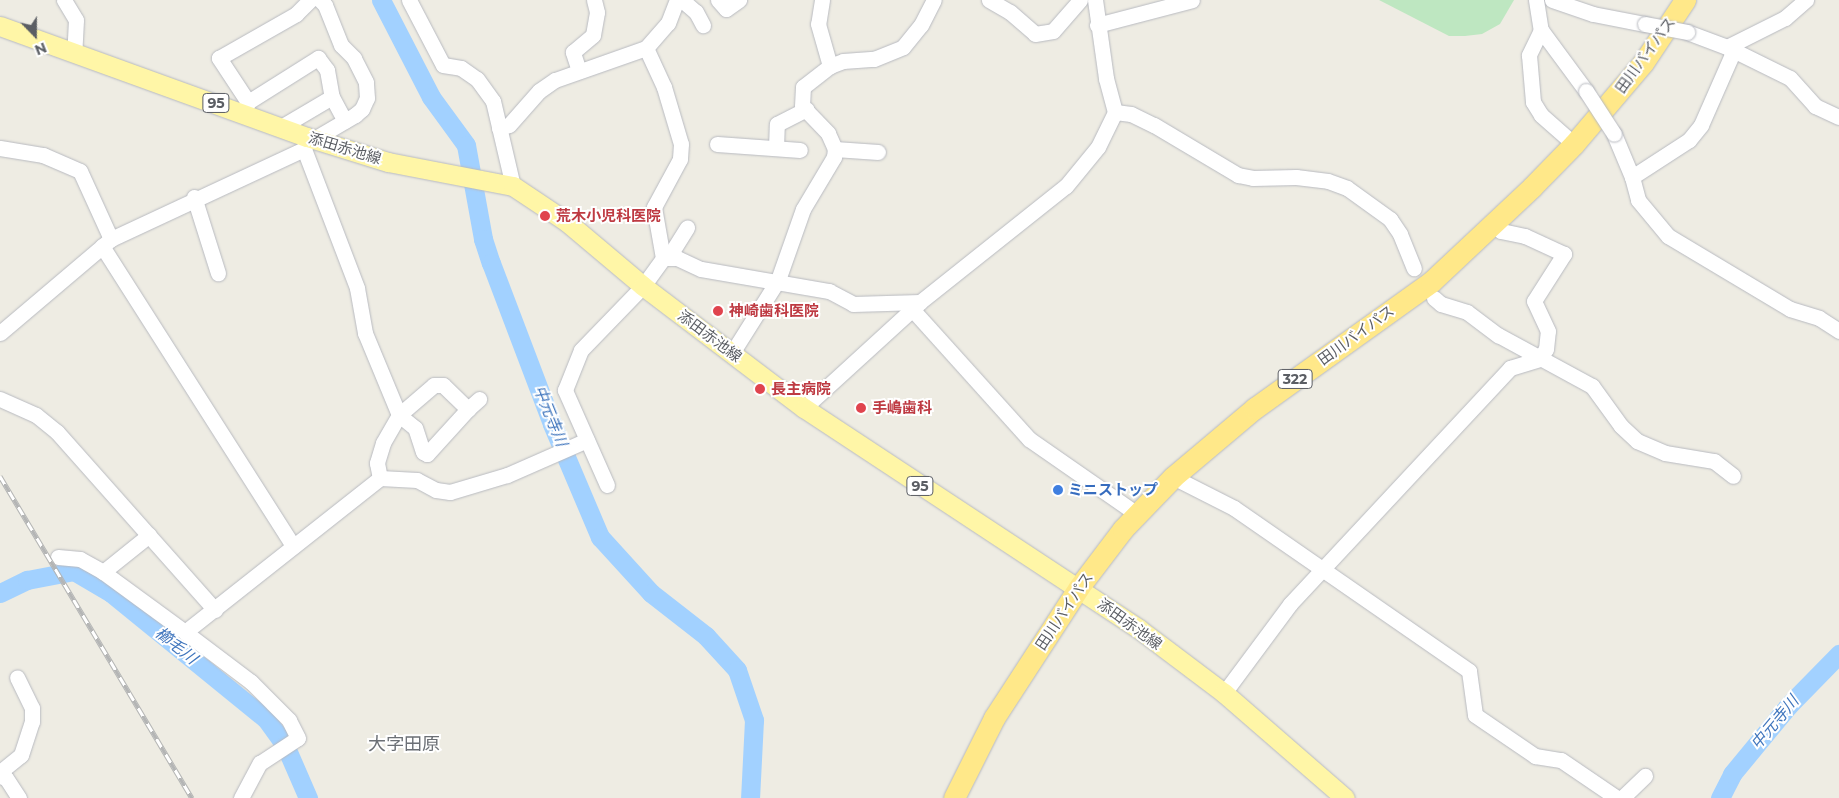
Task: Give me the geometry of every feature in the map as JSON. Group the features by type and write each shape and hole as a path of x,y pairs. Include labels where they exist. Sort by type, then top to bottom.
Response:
{"highway":[{"name":"田川バイパス","path":"954,798 994,718 1079,587 1137,514 1173,478 1255,408 1431,282 1574,144 1643,62 1684,0"}],"main road":[{"name":"添田赤池線","path":"0,26 74,53 246,108 308,141 388,162 492,179 513,186 567,222 643,286 804,408 1079,587 1224,693 1345,798"}],"street":[{"path":"64,0 76,20 74,53"},
{"path":"310,0 296,14 219,58 246,108 318,58 327,70 332,97 345,121"},
{"path":"0,333 106,242 308,141 345,121 362,109 367,98 366,82 354,58 341,45 325,5 320,0"},
{"path":"409,0 443,65 461,68 469,74 493,101 513,186"},
{"path":"579,71 574,52 593,35 597,12 594,0"},
{"path":"499,128 509,124 540,91 579,71 646,48 668,23 678,0"},
{"path":"682,0 696,12 703,25"},
{"path":"718,0 726,9 739,0"},
{"path":"822,0 818,24 830,66"},
{"path":"732,353 778,280 803,209 834,157 835,149 828,133 806,109 800,96 803,87 830,66 843,61 874,59 903,46 921,25 934,0"},
{"path":"989,0 1010,12 1035,34 1045,34 1053,31 1080,0"},
{"path":"804,408 916,305 1066,186 1098,147 1115,112 1106,78 1097,25 1095,0"},
{"path":"1097,25 1192,0"},
{"path":"1536,0 1541,30 1586,91 1614,134 1632,176 1638,200 1668,236 1790,309 1819,318 1839,331"},
{"path":"1552,0 1593,14 1687,32 1731,48 1790,78 1815,106 1839,117"},
{"path":"1632,176 1675,152 1695,132 1731,48 1785,18 1806,0"},
{"path":"1541,30 1529,55 1533,102 1541,115 1574,144"},
{"path":"646,48 664,87 681,144 680,159 654,207 666,258"},
{"path":"281,127 332,97"},
{"path":"776,148 777,124 806,109"},
{"path":"1115,112 1131,114 1154,125 1238,175 1253,178 1296,176 1328,181 1347,188 1390,219 1400,234 1414,268"},
{"path":"308,141 357,288 365,334 399,415 415,428 423,452 427,454 474,404 443,385 434,385 399,415 383,443 377,463 380,478"},
{"path":"717,144 800,150"},
{"path":"0,148 43,155 80,171 106,242 293,546"},
{"path":"835,149 878,152"},
{"path":"194,197 218,273"},
{"path":"1224,693 1290,604 1510,368 1539,359 1546,349 1548,331 1534,301 1564,254 1525,236 1501,231 1493,223"},
{"path":"607,485 565,390 581,350 643,286 687,228"},
{"path":"666,258 677,258 701,268 778,280 829,291 853,304 916,305 1029,439 1137,514"},
{"path":"1434,298 1467,312 1498,336 1592,386 1621,426 1637,441 1665,453 1714,461 1733,476"},
{"path":"0,399 36,415 57,432 215,610"},
{"path":"185,632 380,478 417,480 436,490 450,492 507,475 587,440"},
{"path":"1173,478 1234,508 1469,671 1475,715 1535,756 1561,760 1617,798"},
{"path":"103,572 149,535"},
{"path":"58,557 80,559 103,572 251,682 289,720 298,738 260,763 241,798"},
{"path":"0,772 21,755 32,722 32,708 17,677"},
{"path":"0,776 6,778 20,798"},
{"path":"1622,798 1645,776"}],"green space":[{"path":"1379,0 1514,0 1500,24 1482,34 1449,36"}],"waterway":[{"name":"中元寺川","path":"381,0 431,97 466,145 483,239 491,263 552,424 600,537 651,593 706,636 737,670 754,720 750,798"},
{"name":"櫛毛川","path":"0,593 27,580 74,571 111,593 266,719 285,745 308,798"},
{"name":"中元寺川","path":"1720,798 1732,774 1788,706 1839,654"}],"railway":[{"path":"0,476 192,798"}],"place":[{"name":"荒木小児科医院","path":"545,216"},
{"name":"神崎歯科医院","path":"718,311"},
{"name":"長主病院","path":"760,389"},
{"name":"手嶋歯科","path":"861,408"},
{"name":"ミニストップ","path":"1058,490"}],"district":[{"name":"大字田原","path":"404,744"}]}
